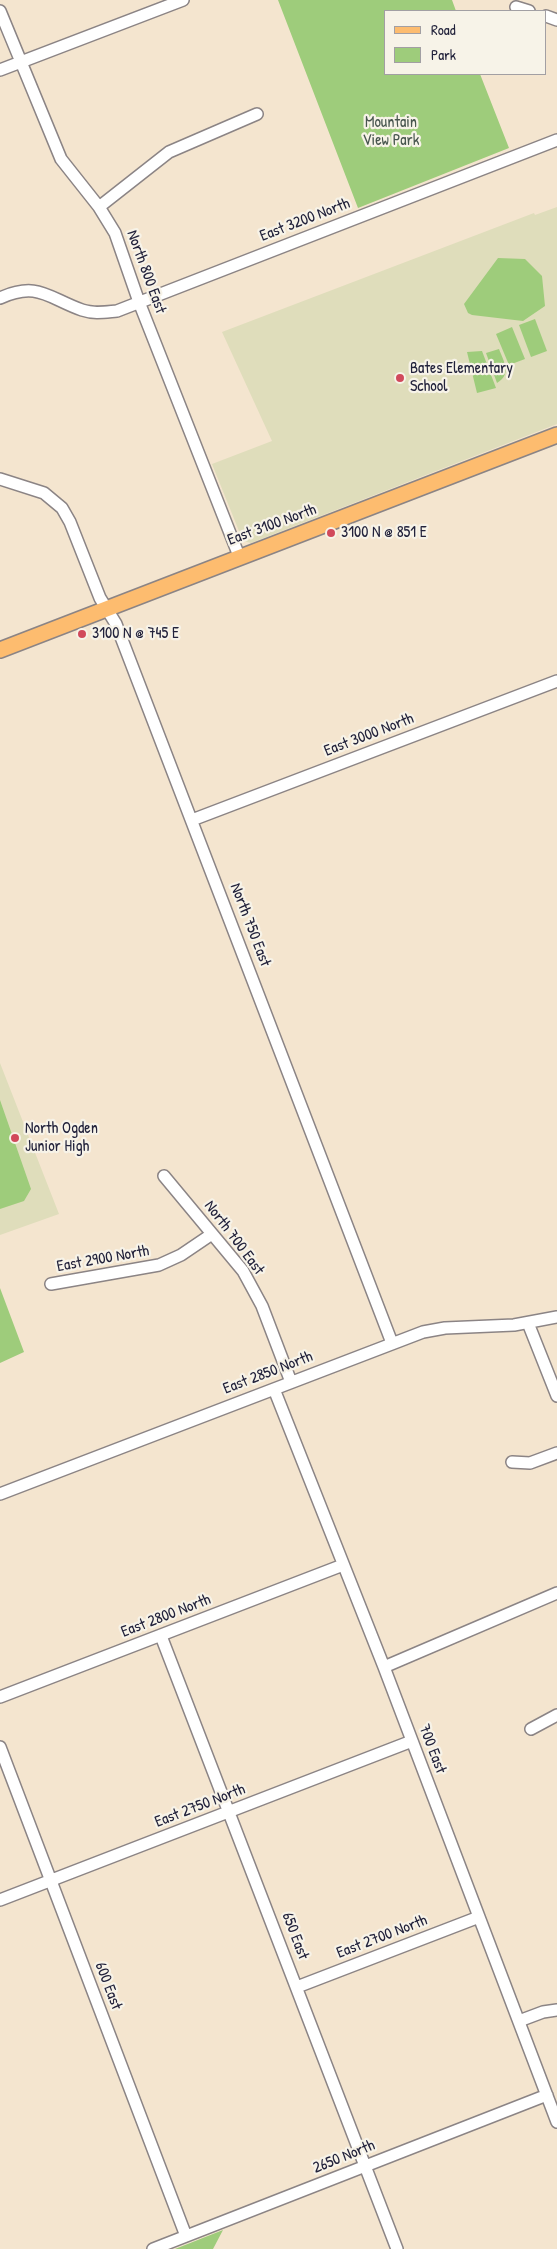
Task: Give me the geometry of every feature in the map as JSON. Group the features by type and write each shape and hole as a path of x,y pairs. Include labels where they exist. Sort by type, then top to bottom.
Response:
{"main road":[{"name":"East 3100 North","path":"0,650 239,556 557,435"}],"street":[{"path":"0,70 183,0"},
{"path":"516,8 525,10"},
{"name":"North 800 East","path":"0,11 61,159 99,207 115,233 139,302 239,556"},
{"path":"99,207 169,152 257,114"},
{"name":"East 3200 North","path":"0,298 20,292 37,292 65,301 82,310 99,313 117,311 557,140"},
{"name":"North 750 East","path":"0,479 44,493 58,503 70,522 100,598 108,608 192,820 392,1343"},
{"name":"East 3000 North","path":"192,820 557,681"},
{"name":"North 700 East","path":"164,1176 243,1271 262,1306 291,1382"},
{"name":"East 2900 North","path":"51,1284 159,1265 181,1255 212,1234"},
{"name":"East 2850 North","path":"0,1494 392,1343 434,1329 528,1323 557,1317"},
{"path":"528,1323 557,1396"},
{"name":"700 East","path":"274,1389 384,1667 557,2122"},
{"path":"512,1462 530,1463 557,1453"},
{"name":"East 2800 North","path":"0,1697 343,1565"},
{"path":"384,1667 557,1593"},
{"name":"650 East","path":"161,1636 398,2249"},
{"path":"531,1729 557,1716"},
{"name":"East 2750 North","path":"0,1900 412,1741"},
{"name":"600 East","path":"0,1747 186,2236"},
{"name":"East 2700 North","path":"297,1987 480,1917"},
{"path":"519,2021 543,2012 557,2010"},
{"name":"2650 North","path":"153,2249 547,2095"}],"shaded area":[{"name":"Bates Elementary School","path":"557,207 557,424 251,543 243,541 212,464 272,441 222,332 534,213 535,215"},
{"name":"North Ogden Junior High","path":"0,1063 59,1214 0,1235"}],"green space":[{"name":"Mountain View Park","path":"278,0 452,0 456,10 384,10 384,75 480,75 509,148 358,208"},
{"path":"498,258 525,259 542,276 545,306 523,321 472,315 468,313 464,304"},
{"path":"535,319 547,351 531,357 519,325"},
{"path":"512,327 525,359 509,365 496,334"},
{"path":"499,349 505,363 506,372 497,383 486,353"},
{"path":"482,351 496,388 477,393 467,352"},
{"path":"0,1100 31,1189 24,1201 0,1209"},
{"path":"0,1288 24,1352 0,1363"},
{"path":"223,2230 213,2249 175,2249"}],"place":[{"name":"Bates Elementary School","path":"400,378"},
{"name":"3100 N @ 851 E","path":"331,533"},
{"name":"3100 N @ 745 E","path":"82,634"},
{"name":"North Ogden Junior High","path":"15,1138"}]}
